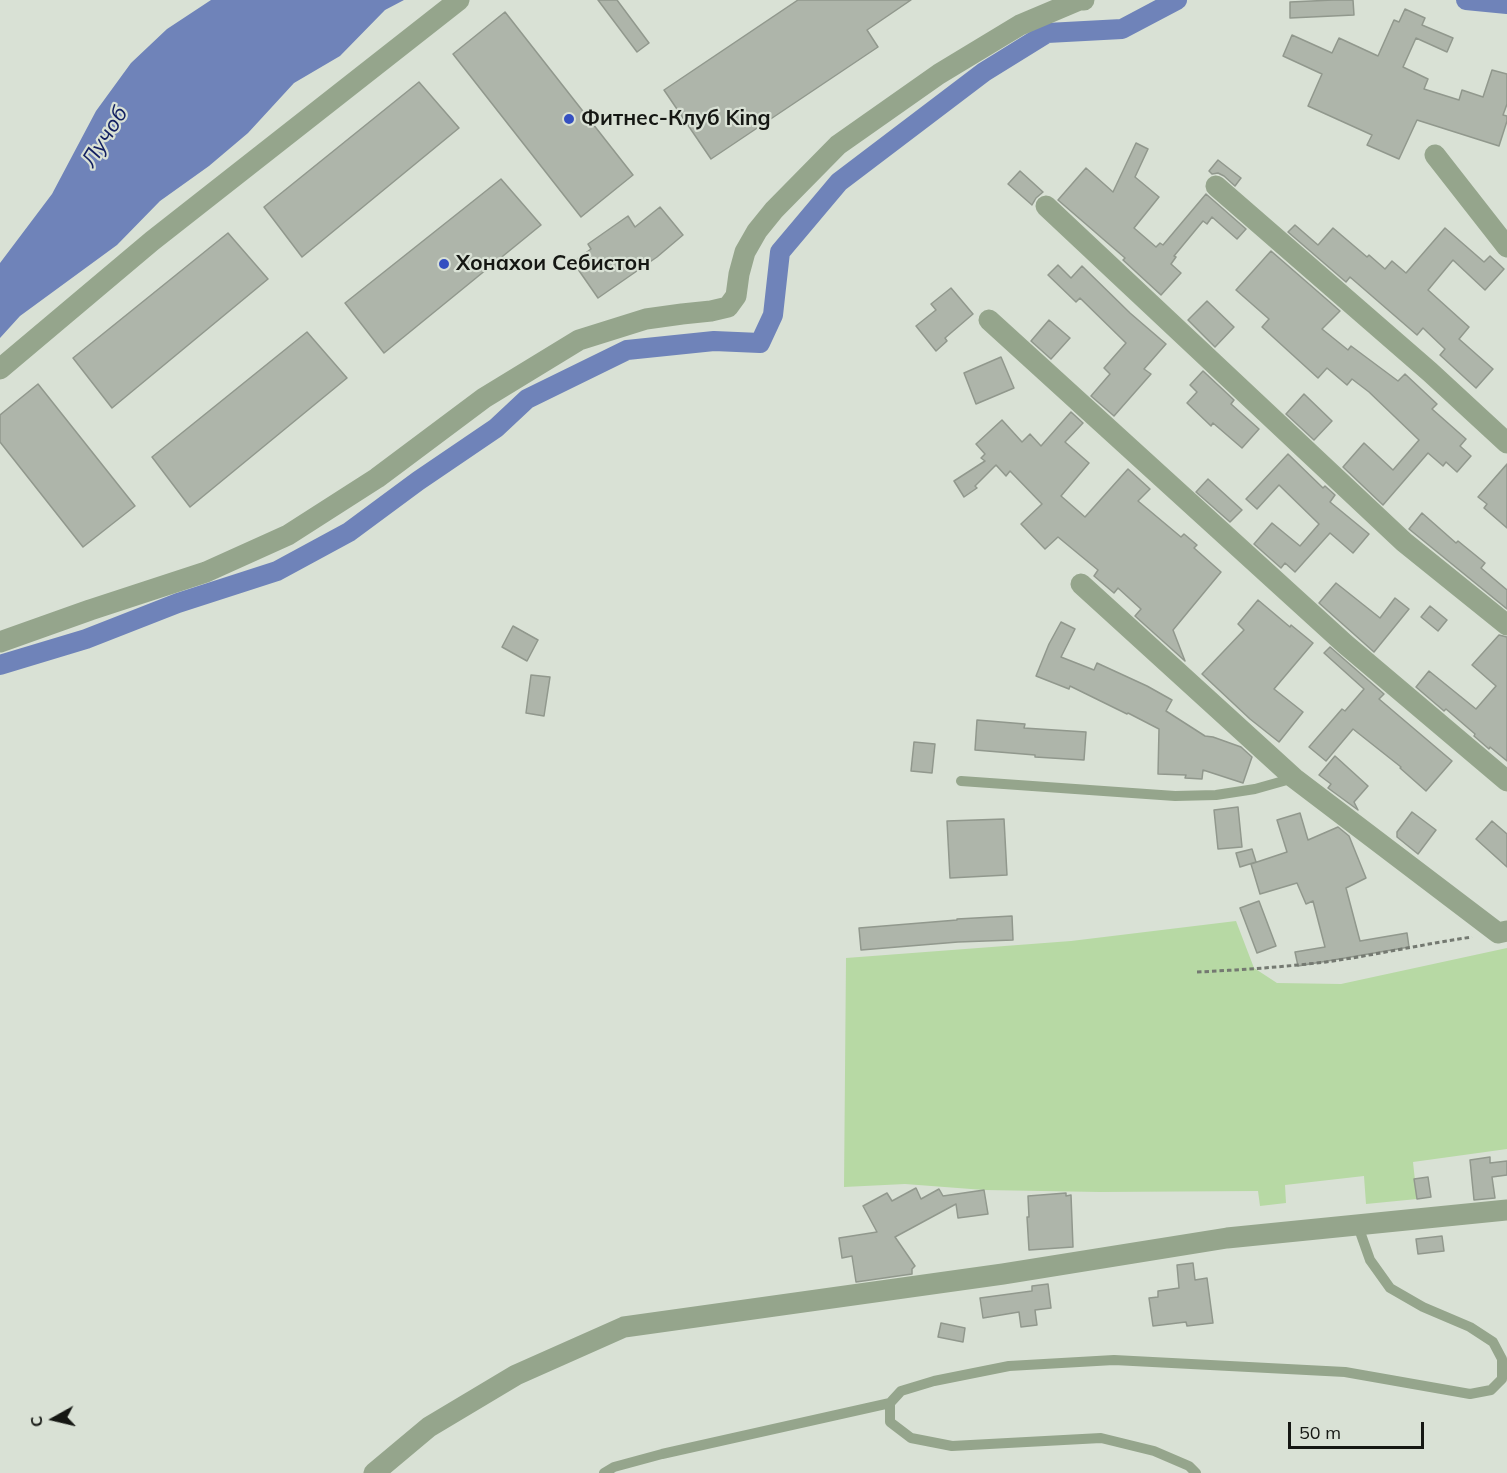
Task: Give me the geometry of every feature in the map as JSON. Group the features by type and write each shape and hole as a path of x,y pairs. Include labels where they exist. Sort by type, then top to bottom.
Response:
{"street":[{"path":"0,369 152,241 459,0"},
{"path":"0,642 206,572 288,535 377,478 484,398 579,340 646,319 728,307 736,296 745,252 757,231 774,210 838,146 939,74 1020,25 1079,0 1084,0"},
{"path":"1436,155 1507,248"},
{"path":"1216,186 1430,372 1507,444"},
{"path":"1046,206 1404,542 1507,625"},
{"path":"989,320 1345,644 1507,781"},
{"path":"1081,584 1294,778 1502,932"},
{"path":"374,1473 429,1427 516,1374 624,1327 1003,1274 1227,1238 1507,1210"}],"lane":[{"path":"961,781 1175,796 1216,795 1255,789 1294,778"},
{"path":"604,1473 614,1467 662,1454 890,1403 902,1391 934,1381 1010,1366 1114,1360 1345,1372 1470,1394 1491,1390 1502,1379 1502,1359 1493,1342 1470,1327 1423,1307 1390,1288 1370,1260 1358,1226"},
{"path":"890,1403 890,1422 911,1438 952,1446 1101,1438 1154,1451 1189,1466 1196,1473"}],"path":[{"path":"1197,972 1328,961 1502,932"}],"green space":[{"path":"1236,921 1254,968 1277,983 1341,984 1507,948 1507,1149 1413,1162 1417,1199 1366,1204 1364,1176 1285,1185 1286,1203 1260,1206 1258,1191 984,1190 905,1184 844,1187 846,958 1071,941"}],"water":[{"name":"Лучоб","path":"211,0 404,0 385,10 340,56 294,83 248,133 209,166 160,201 117,245 20,316 0,338 0,263 52,194 96,111 131,63 167,29"}],"building":[{"path":"598,0 617,0 649,43 637,52"},
{"path":"798,0 911,0 867,30 878,47 711,159 664,90"},
{"path":"1353,0 1354,15 1290,18 1290,2"},
{"path":"1405,9 1425,18 1422,25 1453,38 1447,52 1416,38 1403,67 1428,79 1424,89 1459,100 1462,90 1483,97 1492,70 1507,74 1507,104 1503,115 1507,116 1507,121 1499,146 1417,120 1399,159 1367,145 1372,135 1308,106 1322,74 1283,56 1292,35 1332,53 1339,38 1378,56 1394,20 1399,22"},
{"path":"505,12 633,175 581,217 453,54"},
{"path":"419,82 459,128 302,257 264,207"},
{"path":"1136,143 1148,149 1135,177 1159,197 1134,228 1156,247 1160,243 1163,245 1206,194 1246,229 1237,239 1212,217 1207,224 1203,221 1174,256 1176,257 1171,264 1181,273 1161,295 1123,260 1125,258 1058,200 1086,168 1113,192"},
{"path":"1218,160 1241,178 1235,186 1224,176 1218,173 1212,174 1209,171"},
{"path":"1020,171 1043,192 1032,205 1008,184"},
{"name":"Хонахои Себистон","path":"501,179 541,225 384,353 345,303"},
{"path":"660,207 683,235 657,257 598,298 573,262 591,249 588,244 628,216 635,227"},
{"path":"1295,225 1318,245 1333,228 1385,269 1392,261 1406,273 1445,228 1484,262 1490,256 1504,269 1485,290 1453,260 1428,290 1469,327 1459,339 1493,369 1476,388 1440,355 1445,349 1423,328 1417,335 1350,277 1346,282 1288,232"},
{"path":"228,233 268,279 112,408 73,358"},
{"path":"1271,251 1340,311 1322,329 1348,350 1351,346 1398,381 1405,374 1437,404 1432,409 1466,439 1460,446 1471,456 1457,472 1446,462 1443,466 1428,453 1383,505 1343,467 1364,443 1393,470 1419,440 1369,392 1352,379 1347,385 1327,368 1318,378 1262,327 1269,319 1236,290"},
{"path":"1058,265 1071,278 1082,266 1166,344 1144,369 1151,374 1114,416 1091,396 1110,374 1104,368 1126,343 1080,298 1076,302 1048,275"},
{"path":"951,288 973,314 945,338 947,341 936,351 916,326 936,310 931,304"},
{"path":"1207,301 1234,327 1215,347 1188,320"},
{"path":"1049,320 1070,338 1051,359 1031,341"},
{"path":"307,332 347,378 190,507 152,457"},
{"path":"1001,357 1014,388 976,404 964,373"},
{"path":"1203,371 1234,400 1231,404 1259,429 1242,448 1213,423 1211,426 1187,403 1197,392 1190,385"},
{"path":"38,384 135,506 83,547 0,442 0,415"},
{"path":"1304,394 1332,421 1314,440 1286,414"},
{"path":"1071,412 1083,423 1065,442 1089,463 1061,496 1085,517 1128,469 1150,489 1138,501 1181,537 1184,534 1197,545 1194,548 1221,572 1173,630 1185,661 1135,616 1141,609 1118,588 1114,593 1094,576 1098,570 1058,537 1045,549 1021,524 1042,504 1010,471 1006,476 996,465 975,486 977,488 964,497 954,481 985,461 981,458 985,454 976,444 1002,420 1022,442 1030,434 1041,446"},
{"path":"1288,454 1323,488 1325,486 1335,495 1330,502 1369,534 1353,553 1330,533 1295,572 1285,563 1281,568 1254,544 1272,523 1300,546 1319,524 1279,485 1257,509 1246,499"},
{"path":"1507,464 1507,528 1484,508 1487,504 1478,497"},
{"path":"1208,479 1242,510 1230,522 1196,492"},
{"path":"1422,513 1456,543 1458,541 1485,563 1481,568 1507,590 1507,609 1409,529"},
{"path":"1336,583 1380,618 1395,598 1409,609 1374,652 1319,603"},
{"path":"1258,600 1313,643 1274,689 1303,712 1279,742 1250,719 1202,674 1244,630 1238,624"},
{"path":"1430,606 1447,620 1438,631 1421,617"},
{"path":"1061,622 1075,629 1061,657 1094,670 1097,663 1147,686 1172,700 1166,711 1205,736 1241,747 1252,757 1243,783 1203,770 1202,779 1185,778 1186,775 1158,774 1159,729 1070,686 1069,689 1036,676"},
{"path":"513,626 538,640 527,661 502,647"},
{"path":"1499,635 1507,637 1507,761 1490,747 1489,749 1446,709 1444,711 1416,687 1429,671 1476,709 1496,686 1472,665"},
{"path":"1330,647 1384,694 1379,699 1452,761 1426,791 1401,767 1353,729 1326,761 1309,747 1342,709 1345,711 1364,689 1324,653"},
{"path":"531,675 550,677 544,716 526,713"},
{"path":"977,720 1025,724 1024,728 1086,732 1084,760 975,750"},
{"path":"914,742 935,744 932,773 911,771"},
{"path":"1335,756 1368,786 1354,802 1358,810 1328,788 1331,784 1319,775"},
{"path":"1238,807 1242,847 1218,849 1214,810"},
{"path":"1412,812 1436,830 1418,854 1397,837 1397,832"},
{"path":"1300,813 1308,840 1338,827 1349,836 1366,878 1346,888 1360,941 1407,933 1409,947 1298,966 1295,952 1325,947 1313,901 1306,904 1297,883 1260,894 1251,864 1287,852 1277,820"},
{"path":"1004,819 1007,875 950,878 947,821"},
{"path":"1492,821 1507,834 1507,867 1476,839"},
{"path":"1252,849 1256,862 1240,867 1236,853"},
{"path":"1259,901 1276,946 1257,953 1240,908"},
{"path":"1012,916 1013,940 861,950 859,928"},
{"path":"1490,1157 1490,1163 1507,1161 1507,1175 1492,1177 1495,1198 1474,1200 1470,1160"},
{"path":"1428,1177 1431,1197 1417,1199 1414,1179"},
{"path":"916,1188 921,1199 939,1189 943,1196 984,1190 988,1214 958,1218 956,1204 895,1237 915,1266 912,1274 856,1282 852,1256 842,1258 839,1238 877,1232 863,1206 887,1193 892,1201"},
{"path":"1066,1193 1066,1196 1071,1195 1073,1247 1029,1250 1028,1196"},
{"path":"1442,1236 1444,1251 1418,1254 1416,1239"},
{"path":"1193,1263 1195,1280 1207,1278 1213,1323 1187,1326 1186,1322 1153,1326 1149,1298 1158,1297 1158,1291 1179,1288 1177,1265"},
{"path":"1048,1284 1051,1308 1035,1310 1037,1325 1021,1327 1019,1312 983,1318 980,1298 1032,1291 1032,1286"},
{"path":"941,1323 965,1328 963,1342 938,1337"}],"waterway":[{"path":"0,665 86,639 178,603 277,571 349,532 496,428 527,399 627,350 714,341 760,343 773,315 780,252 839,182 984,72 1047,33 1122,29 1177,0"},
{"path":"1466,0 1507,4"}],"place":[{"name":"Фитнес-Клуб King","path":"569,119"},
{"name":"Хонахои Себистон","path":"444,264"}]}
